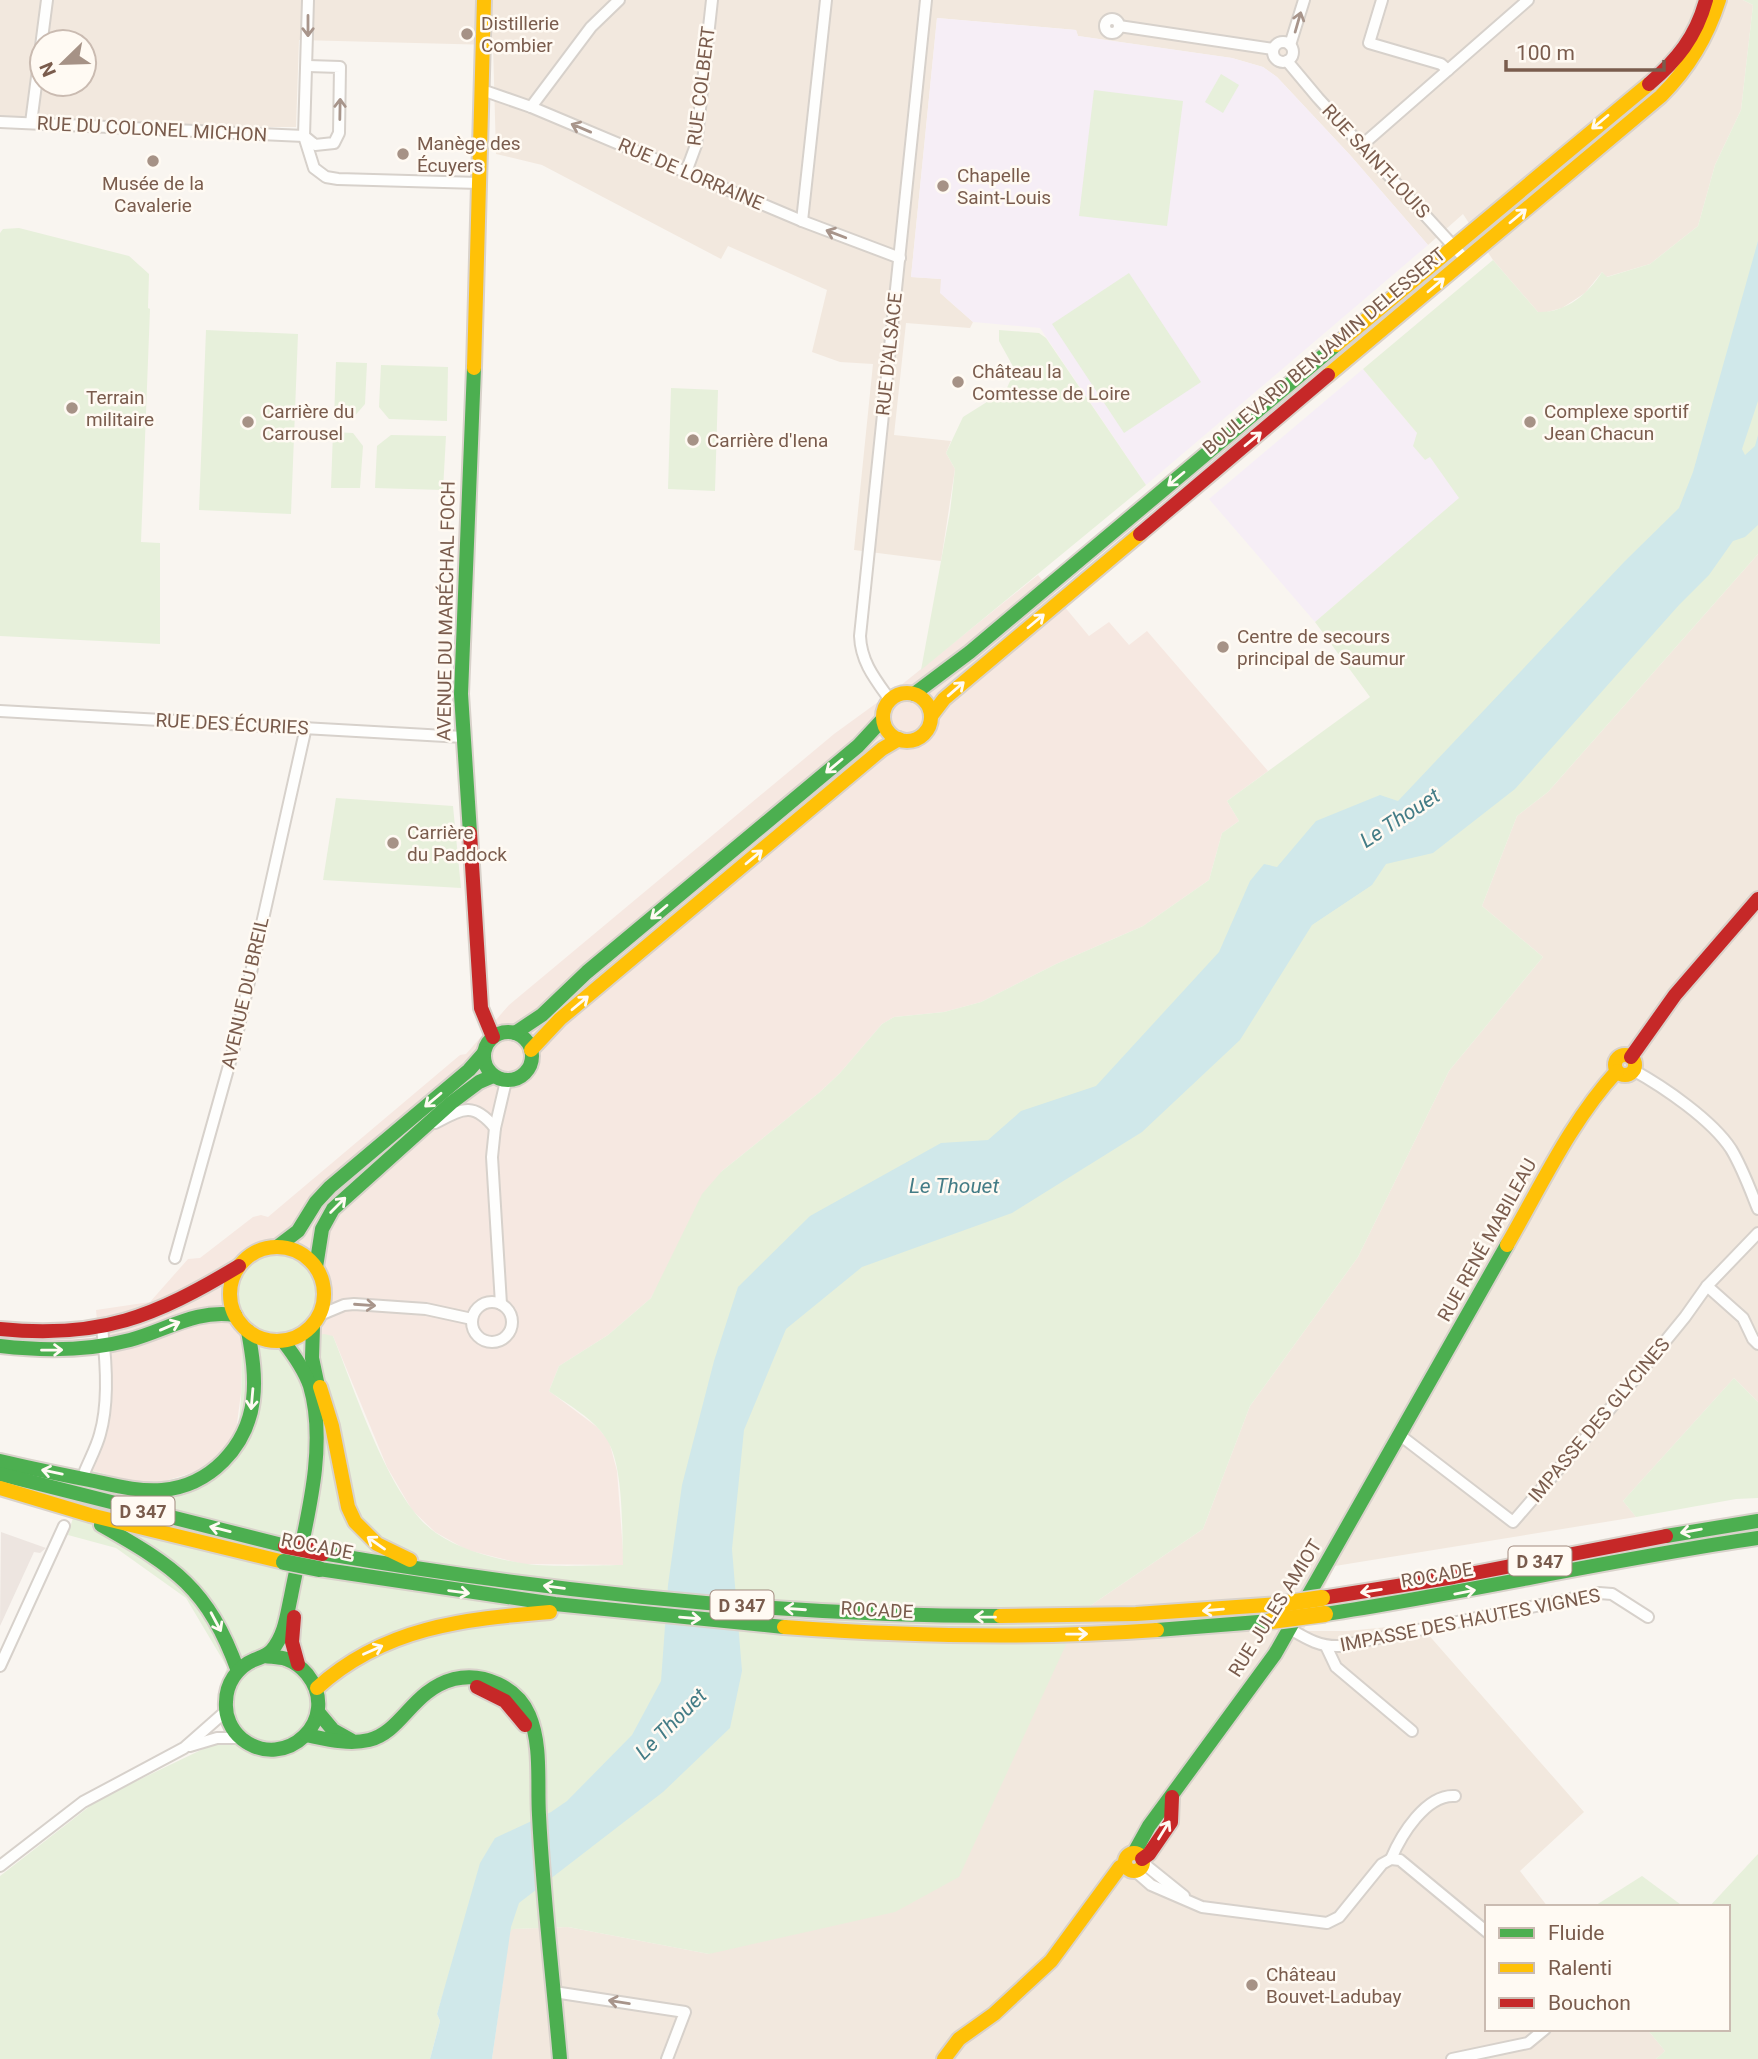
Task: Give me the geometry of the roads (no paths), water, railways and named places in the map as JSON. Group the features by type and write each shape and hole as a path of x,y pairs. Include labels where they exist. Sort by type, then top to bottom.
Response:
{"main road":[{"name":"AVENUE DU MARÉCHAL FOCH","path":"484,0 476,316 462,651 463,737 481,1008 493,1037"},
{"name":"BOULEVARD BENJAMIN DELESSERT","path":"914,694 931,684 988,637 1681,56 1694,37 1706,0"},
{"name":"BOULEVARD BENJAMIN DELESSERT","path":"931,716 954,690 1674,84 1699,52 1719,0"},
{"path":"901,693 914,694 926,702 931,716 929,726 920,737 908,741 899,739 888,732 883,712 890,700 901,693"},
{"path":"515,1033 542,1015 587,972 858,746 883,719"},
{"path":"531,1051 560,1019 882,749 899,739"},
{"name":"RUE RENÉ MABILEAU","path":"1401,1436 1574,1127 1595,1095 1627,1066 1646,1033 1674,997 1758,898"},
{"path":"316,1267 320,1232 327,1217 417,1132 467,1090 499,1078 514,1080 526,1072 530,1066 531,1051 522,1037 515,1033 503,1032 493,1037 485,1047 485,1066 499,1078"},
{"path":"277,1247 298,1231 316,1202 330,1186 469,1070 484,1054"},
{"path":"0,1329 44,1333 102,1328 167,1308 239,1266 256,1252 277,1247 292,1249 305,1256 316,1267 325,1290 316,1321 312,1359 332,1426 348,1507 355,1522 377,1545 436,1573"},
{"path":"239,1266 231,1285 231,1305 235,1315 248,1331 259,1338 284,1341 299,1336 316,1321"},
{"path":"0,1346 42,1350 104,1345 144,1336 200,1314 217,1311 235,1315"},
{"path":"0,1461 143,1490 175,1489 200,1480 226,1460 236,1447 250,1418 253,1382 248,1331"},
{"path":"265,1656 279,1640 286,1619 312,1484 316,1443 307,1381 299,1359 284,1341"},
{"path":"299,1664 277,1656 265,1656 255,1659 238,1671 228,1689 226,1711 232,1726 242,1738 263,1749 275,1750 297,1743 306,1735 318,1712 317,1688 313,1679 299,1664 292,1633 322,1465 320,1387"},
{"name":"RUE JULES AMIOT","path":"944,2059 959,2039 994,2014 1051,1961 1121,1867 1136,1862 1149,1826 1258,1678 1290,1629 1401,1436"},
{"name":"D 347","path":"0,1474 285,1554"},
{"name":"ROCADE","path":"0,1488 155,1532 285,1554 479,1594 622,1612 862,1630 995,1634 1161,1630 1271,1621 1324,1606 1458,1593 1668,1552 1758,1538"},
{"path":"72,1509 149,1552 185,1578 218,1623 238,1671"},
{"name":"D 347","path":"321,1561 622,1594 863,1613 1081,1617 1160,1614 1280,1604 1324,1606 1454,1577 1758,1521"},
{"path":"317,1688 327,1676 347,1662 400,1638 429,1629 490,1617 599,1609"},
{"path":"306,1735 337,1742 374,1739 394,1726 415,1701 440,1685 474,1686 491,1692 511,1705 526,1727 536,1763 560,2059"},
{"path":"318,1712 333,1730 355,1742"}],"street":[{"path":"32,123 47,0"},
{"path":"308,0 304,136 314,168 326,177 338,179 479,183"},
{"name":"RUE COLBERT","path":"686,172 696,145 712,0"},
{"path":"802,221 826,0"},
{"name":"RUE D'ALSACE","path":"890,700 870,673 860,652 860,636 926,0"},
{"path":"1273,49 1276,59 1287,61 1293,52 1290,45 1304,0"},
{"path":"1382,0 1369,43 1441,64 1448,70"},
{"path":"1361,146 1528,0"},
{"path":"531,107 591,27 616,3"},
{"path":"1119,26 1273,49"},
{"path":"1273,49 1280,42 1290,45"},
{"name":"RUE SAINT-LOUIS","path":"1287,61 1466,260"},
{"name":"RUE DU COLONEL MICHON","path":"0,122 304,136 315,145 334,143 340,133 340,67 308,66"},
{"name":"RUE DE LORRAINE","path":"482,90 531,107 802,221 900,258"},
{"name":"RUE DES ÉCURIES","path":"0,711 463,737"},
{"name":"AVENUE DU BREIL","path":"175,1258 234,1044 306,727"},
{"path":"1627,1066 1706,1120 1719,1134 1731,1150 1758,1209"},
{"path":"499,1078 492,1157 501,1304"},
{"path":"417,1132 468,1109 482,1113 495,1128"},
{"name":"IMPASSE DES GLYCINES","path":"1401,1436 1513,1522 1685,1317 1707,1286 1758,1233"},
{"path":"1707,1286 1744,1318 1758,1344"},
{"path":"495,1301 509,1310 513,1323 509,1333 500,1341 489,1342 474,1331 472,1319 476,1310 484,1303 495,1301"},
{"path":"316,1321 347,1304 435,1310 472,1319"},
{"path":"85,1471 100,1437 104,1417 102,1328"},
{"path":"0,1666 64,1526"},
{"name":"IMPASSE DES HAUTES VIGNES","path":"1290,1629 1326,1646 1598,1593 1612,1594 1648,1617"},
{"path":"1326,1646 1336,1667 1412,1731"},
{"path":"184,1748 226,1711"},
{"path":"0,1866 83,1802 184,1748 217,1738 242,1738"},
{"path":"1391,1860 1401,1836 1433,1801 1444,1795 1455,1796"},
{"path":"1136,1862 1151,1885 1191,1903 1211,1909 1327,1923 1339,1917 1382,1864 1400,1860 1485,1930"},
{"path":"554,1992 685,2012 667,2059"},
{"path":"1452,2059 1528,2043 1543,2031"}],"water":[{"name":"Le Thouet","path":"1758,241 1758,401 1742,449 1745,455 1755,446 1758,435 1758,525 1745,537 1733,541 1709,575 1515,789 1433,853 1386,864 1372,885 1312,925 1240,1040 1142,1132 1012,1213 862,1267 786,1329 744,1430 732,1549 742,1671 730,1728 663,1792 519,1903 511,1927 492,2059 430,2059 440,2021 437,2014 480,1863 495,1838 551,1812 567,1801 632,1735 661,1681 668,1585 682,1485 714,1361 738,1287 810,1216 941,1143 988,1140 1021,1111 1096,1086 1219,952 1250,881 1264,864 1277,867 1316,821 1380,795 1398,801 1625,561 1679,508 1693,472"}],"place":[{"name":"Distillerie Combier","path":"467,34"},
{"name":"Manège des Écuyers","path":"403,154"},
{"name":"Musée de la Cavalerie","path":"153,161"},
{"name":"Chapelle Saint-Louis","path":"943,186"},
{"name":"Château la Comtesse de Loire","path":"958,382"},
{"name":"Terrain militaire","path":"72,408"},
{"name":"Carrière du Carrousel","path":"248,422"},
{"name":"Complexe sportif Jean Chacun","path":"1530,422"},
{"name":"Carrière d'Iena","path":"693,440"},
{"name":"Centre de secours principal de Saumur","path":"1223,647"},
{"name":"Carrière du Paddock","path":"393,843"},
{"name":"Château Bouvet-Ladubay","path":"1252,1985"}]}
